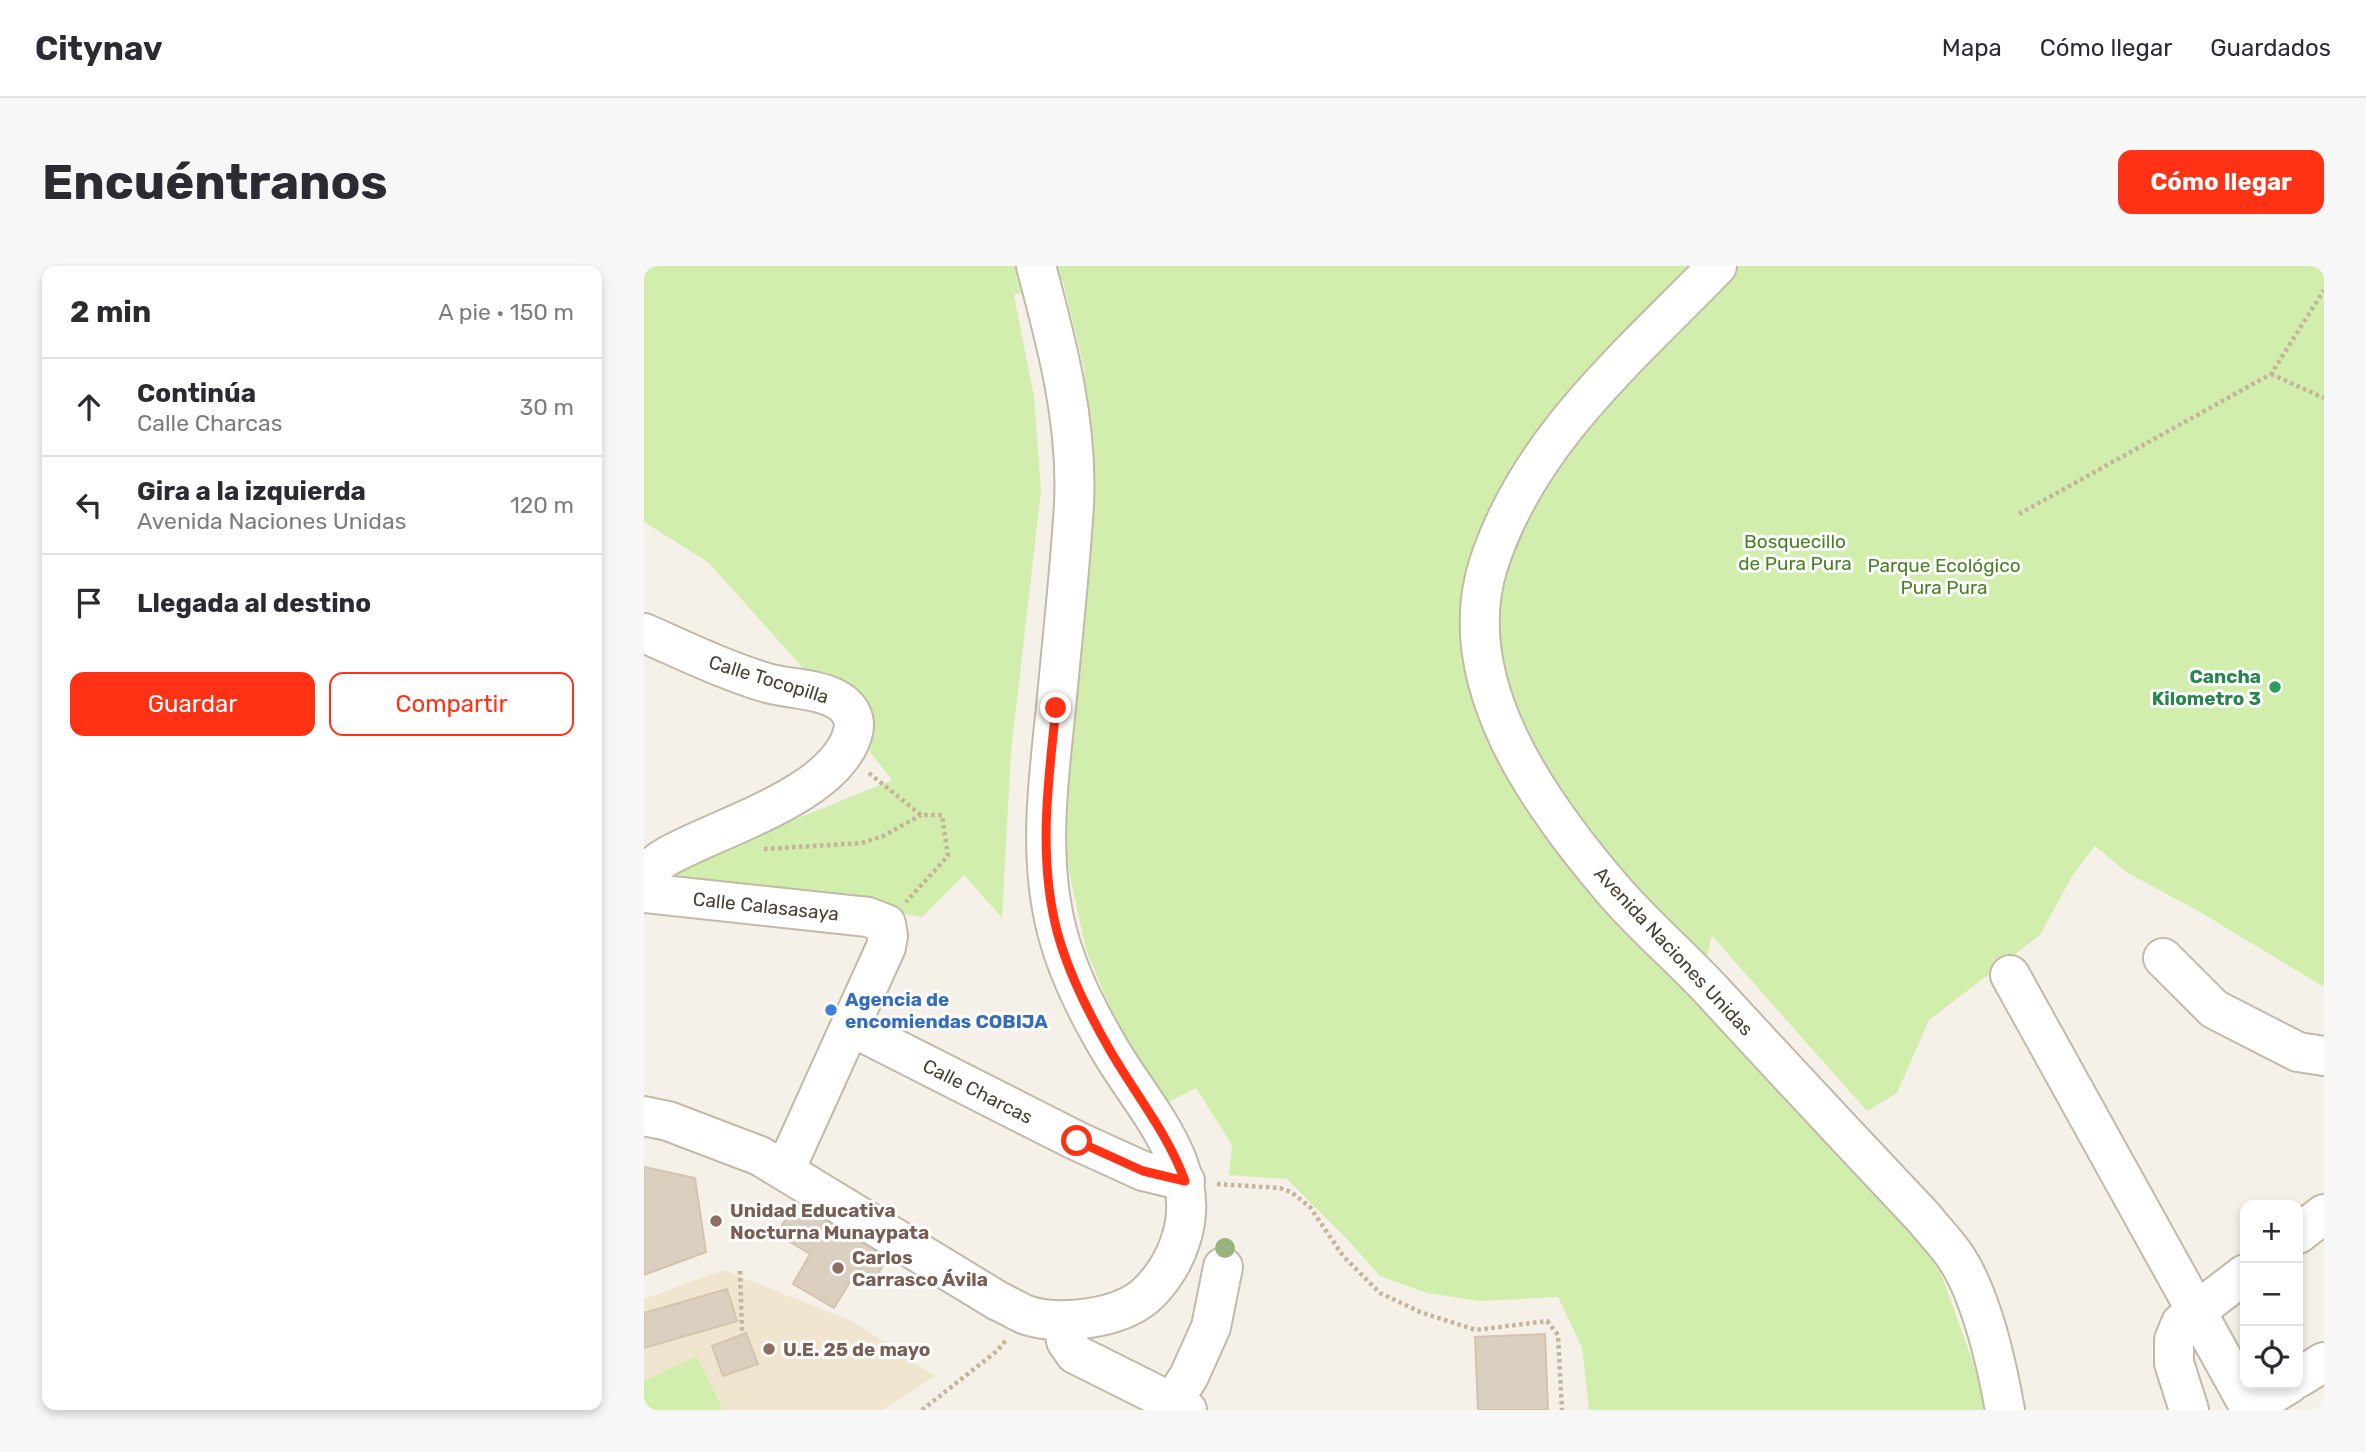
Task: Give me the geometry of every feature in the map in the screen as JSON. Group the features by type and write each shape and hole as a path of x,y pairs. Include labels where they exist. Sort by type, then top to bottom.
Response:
{"street":[{"path":"644,1116 668,1121 760,1156 998,1301 1045,1318 1106,1315 1143,1298 1164,1274 1181,1239 1188,1203 1185,1181 1175,1153 1111,1052 1076,985 1057,931 1051,898 1046,847 1048,785 1074,502 1072,437 1067,395 1036,266"},
{"name":"Avenida Naciones Unidas","path":"1717,266 1589,396 1543,454 1507,517 1489,564 1481,595 1481,651 1487,676 1517,755 1532,783 1549,809 1616,893 1692,969 1924,1218 1955,1256 1968,1280 1982,1319 2005,1410"},
{"name":"Calle Tocopilla","path":"644,633 720,667 771,684 805,689 834,698 845,705 853,715 855,725 844,753"},
{"path":"644,877 666,856 778,805 823,775 844,753"},
{"name":"Calle Calasasaya","path":"644,894 868,917 886,924"},
{"path":"785,1170 886,947 886,924"},
{"path":"2163,958 2214,1009 2298,1052 2324,1056"},
{"path":"2010,975 2250,1408 2281,1389"},
{"name":"Calle Charcas","path":"852,1027 1077,1141 1143,1171 1185,1181"},
{"path":"2303,1230 2324,1214"},
{"path":"1045,1318 1075,1354 1180,1406 1189,1376 1212,1327 1223,1267"},
{"path":"2189,1410 2174,1363 2174,1340 2181,1323 2240,1277"},
{"path":"2303,1375 2324,1362"}],"path":[{"path":"2019,514 2271,374 2324,290"},
{"path":"2271,374 2324,398"},
{"path":"844,753 920,815"},
{"path":"757,849 862,843 883,836 920,815 942,815 948,856 886,924"},
{"path":"1185,1181 1250,1188 1280,1188 1291,1192 1310,1207 1343,1256 1380,1293 1420,1312 1476,1330 1547,1321 1558,1335 1562,1410"},
{"path":"740,1271 742,1332"},
{"path":"922,1410 997,1351 1045,1318"}],"shaded area":[{"name":"U.E. 25 de mayo","path":"723,1270 854,1322 935,1376 883,1410 644,1410 644,1299"}],"green space":[{"path":"644,266 2324,266 2324,987 2200,912 2126,872 2095,846 2072,876 2040,935 1929,1020 1897,1093 1867,1111 1712,936 1697,995 1856,1163 1940,1271 1983,1390 1987,1410 1589,1410 1582,1348 1558,1297 1480,1301 1427,1293 1380,1276 1287,1179 1229,1175 1232,1145 1196,1088 1164,1104 1113,1014 1086,950 1066,857 1066,765 1093,480 1084,368 1063,281 1014,295 1034,397 1041,491 1011,752 1002,918 964,875 922,917 672,877 718,851 892,780 811,677 709,563 644,522"},
{"path":"697,1356 723,1410 644,1410 644,1381"}],"building":[{"path":"644,1167 695,1178 706,1252 644,1275"},
{"path":"797,1200 889,1255 875,1279 858,1269 834,1308 793,1284 810,1254 777,1234"},
{"path":"727,1289 737,1321 644,1348 644,1313"},
{"path":"746,1333 758,1364 723,1376 712,1346"},
{"path":"1545,1334 1548,1410 1478,1410 1475,1337"}],"place":[{"name":"Cancha Kilometro 3","path":"2275,687"},
{"name":"Agencia de encomiendas COBIJA","path":"831,1010"},
{"name":"Unidad Educativa Nocturna Munaypata","path":"716,1221"},
{"name":"Carlos Carrasco Ávila","path":"838,1268"},
{"name":"U.E. 25 de mayo","path":"769,1349"}],"route":[{"path":"1056,708 1048,785 1046,847 1057,931 1076,985 1111,1052 1175,1153 1185,1181 1143,1171 1077,1141"}],"park label":[{"name":"Bosquecillo de Pura Pura","path":"1795,552"},
{"name":"Parque Ecológico Pura Pura","path":"1944,576"}]}
